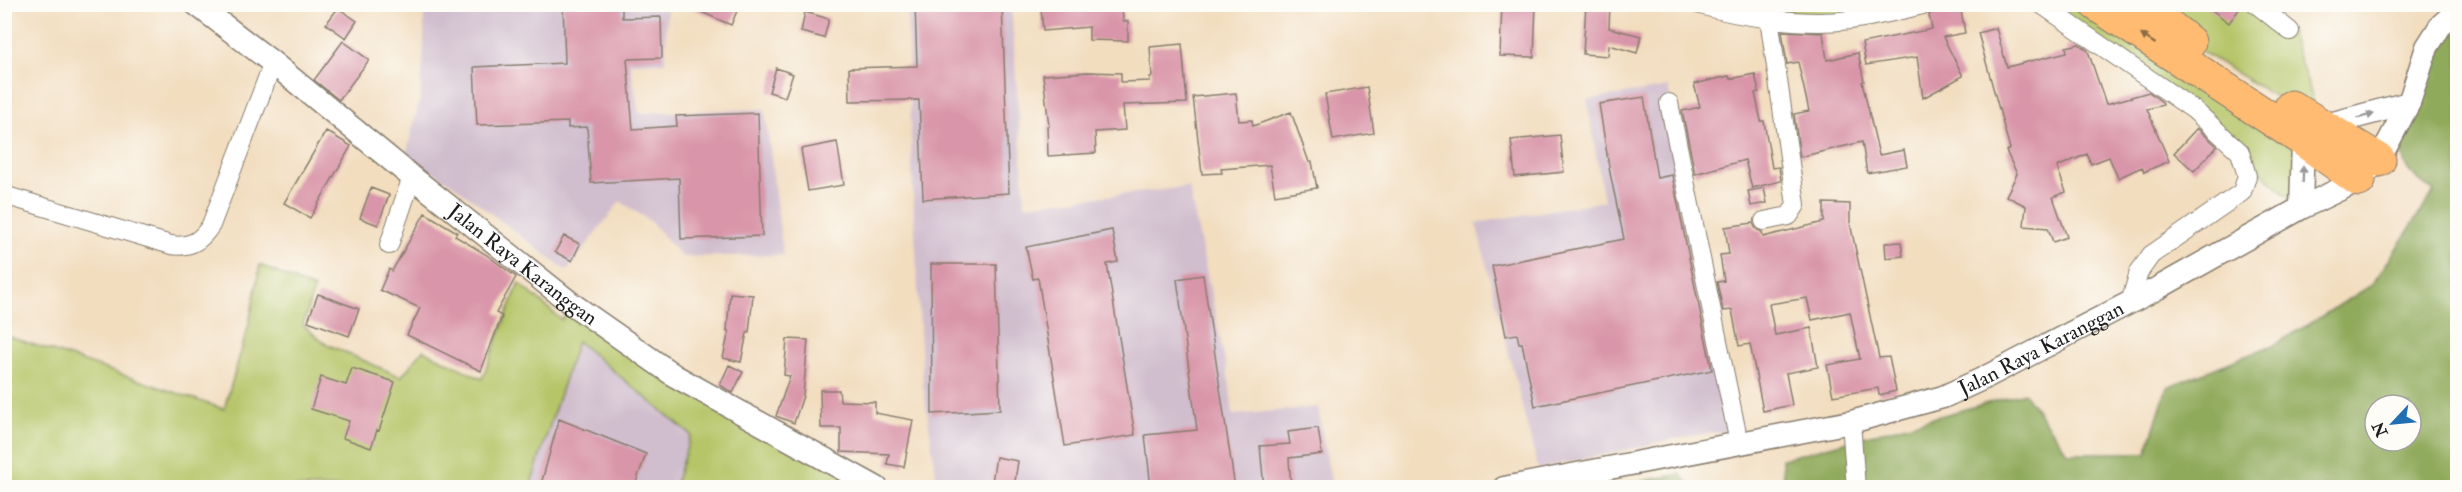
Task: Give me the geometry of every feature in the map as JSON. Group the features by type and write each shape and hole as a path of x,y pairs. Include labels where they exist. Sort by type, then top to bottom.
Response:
{"highway":[{"path":"2096,4 2312,133 2369,170"},
{"path":"2141,4 2196,48 2312,133"}],"street":[{"name":"Jalan Raya Karanggan","path":"196,4 273,63 572,304 675,376 878,488"},
{"path":"1697,4 1727,13 1826,22 1851,20 1927,4"},
{"path":"2041,4 2194,110 2240,152 2247,176 2242,192 2151,255 2139,272 2130,303"},
{"path":"2256,4 2290,31"},
{"path":"2369,170 2409,103 2427,47 2441,25 2457,11 2456,4"},
{"path":"1764,221 1788,216 1796,204 1768,18"},
{"path":"4,195 171,245 194,243 211,225 273,63"},
{"path":"1669,103 1739,443"},
{"path":"2301,208 2312,133 2409,103"},
{"name":"Jalan Raya Karanggan","path":"1504,488 1547,483 1851,422 1943,397 2130,303 2369,170"},
{"path":"389,245 412,177"},
{"path":"1851,422 1856,488"}],"shaded area":[{"path":"632,4 633,7 667,10 665,62 630,63 639,113 765,109 783,255 682,257 651,222 620,201 567,271 455,186 406,154 420,99 424,5"},
{"path":"907,5 1011,5 1025,205 1189,187 1229,381 1233,415 1318,407 1332,487 938,487 923,385 913,196"},
{"path":"1668,87 1740,429 1689,436 1538,469 1476,223 1604,201 1587,100","holes":["1599,104 1655,166 1610,173","1677,175 1685,215 1655,220 1647,180","1684,227 1714,369 1535,406 1522,343 1517,334 1506,336 1492,266"]},
{"path":"576,341 691,435 674,487 530,488"}],"green space":[{"path":"1697,5 1927,5 1851,20"},
{"path":"2041,5 2131,5 2303,140 2301,208 2194,110"},
{"path":"2141,5 2256,5 2290,31 2322,126 2196,48"},
{"path":"2454,28 2458,36 2457,487 1784,488 1782,459 2024,393 2068,453 2146,453 2167,387 2278,343 2372,285 2434,192 2414,177 2402,156 2402,138 2406,118 2424,78"},
{"path":"260,265 314,289 303,325 324,343 401,377 423,350 482,379 519,283 562,320 572,304 877,487 674,487 691,435 577,341 530,487 5,488 5,335 224,409 249,324"},
{"path":"1680,474 1692,487 1611,487"}],"building":[{"path":"563,4 622,4 622,18 661,17 662,58 627,59 633,129 677,126 676,116 758,113 762,236 681,239 679,178 591,183 587,127 568,128 568,122 477,125 474,67 565,63"},
{"path":"683,4 740,4 731,25"},
{"path":"915,4 1002,4 1009,193 923,199 919,100 850,101 849,68 917,66"},
{"path":"1122,4 1123,21 1128,21 1128,41 1089,40 1089,27 1043,31 1041,9"},
{"path":"1502,4 1536,4 1534,57 1500,56"},
{"path":"1586,4 1610,4 1609,28 1641,36 1637,53 1609,45 1608,56 1583,54"},
{"path":"1960,4 1965,33 1943,37 1963,76 1923,98 1917,57 1866,65 1862,43 1932,29 1929,15 1938,7"},
{"path":"2204,4 2243,4 2229,23"},
{"path":"338,8 357,21 346,38 326,24"},
{"path":"805,12 829,19 824,38 801,32"},
{"path":"1996,28 2007,67 2067,52 2066,47 2079,44 2088,51 2106,104 2149,92 2163,105 2147,109 2169,161 2144,172 2142,167 2118,178 2109,157 2091,164 2087,154 2057,167 2066,192 2053,197 2067,237 2053,242 2048,228 2024,226 2026,206 2006,196 2017,174 2006,151 2010,149 1978,33"},
{"path":"1782,31 1823,33 1827,60 1858,53 1864,81 1862,82 1879,155 1904,150 1907,166 1867,173 1862,142 1800,157 1794,114 1809,111 1798,62 1787,64"},
{"path":"343,41 369,60 339,100 314,80"},
{"path":"1182,44 1187,103 1123,105 1125,130 1095,132 1096,153 1048,156 1047,126 1049,126 1043,75 1088,72 1121,73 1121,82 1150,81 1152,77 1150,47"},
{"path":"776,68 793,74 785,97 769,92"},
{"path":"1755,74 1759,92 1755,93 1761,121 1764,121 1772,168 1779,167 1781,181 1752,188 1745,160 1695,174 1682,111 1700,107 1694,84 1729,76 1730,79"},
{"path":"1367,87 1374,133 1333,140 1325,94"},
{"path":"1236,93 1239,121 1252,120 1253,126 1291,112 1309,162 1312,162 1317,188 1275,195 1270,165 1221,169 1222,173 1202,174 1193,97"},
{"path":"1644,97 1657,178 1672,175 1712,370 1535,406 1522,343 1519,343 1517,334 1506,336 1492,266 1624,239 1599,104"},
{"path":"2197,128 2217,146 2194,171 2174,153"},
{"path":"326,131 351,146 310,218 284,203"},
{"path":"1560,135 1564,172 1515,177 1511,140"},
{"path":"837,142 844,185 808,191 801,149"},
{"path":"371,188 389,195 378,225 360,218"},
{"path":"1764,188 1767,203 1751,206 1748,191"},
{"path":"1824,203 1850,204 1850,223 1879,358 1889,357 1896,391 1879,395 1878,388 1833,396 1827,365 1860,359 1850,312 1812,320 1807,298 1769,304 1775,335 1811,328 1818,367 1786,373 1792,405 1763,411 1750,344 1739,346 1732,310 1723,311 1717,282 1724,281 1720,255 1729,254 1725,227 1753,223 1756,229 1762,232 1763,237 1824,222"},
{"path":"425,213 457,232 455,236 487,255 516,277 496,313 502,316 481,371 407,335 420,308 380,290 389,269 392,271"},
{"path":"1112,230 1118,262 1107,264 1135,435 1065,446 1038,278 1033,279 1026,247"},
{"path":"564,236 580,244 572,261 555,252"},
{"path":"1901,242 1903,256 1886,258 1885,243"},
{"path":"931,264 996,264 1000,410 932,414"},
{"path":"1203,275 1235,488 1151,488 1145,435 1197,430 1177,279"},
{"path":"730,293 753,295 749,333 747,333 741,362 723,358 729,331 727,331"},
{"path":"318,294 359,309 349,336 308,321"},
{"path":"787,339 808,340 803,396 794,423 776,416 790,376 784,375"},
{"path":"729,365 743,372 733,393 720,385"},
{"path":"352,368 395,382 371,448 343,438 349,421 311,409 321,377 346,385"},
{"path":"820,390 839,390 840,401 875,402 875,413 913,420 904,467 887,464 889,454 841,452 841,428 821,428"},
{"path":"559,419 646,454 634,488 540,488"},
{"path":"1318,428 1322,454 1289,458 1291,488 1264,488 1260,446 1290,444 1288,432"},
{"path":"996,457 1018,461 1014,488 991,488"}]}
